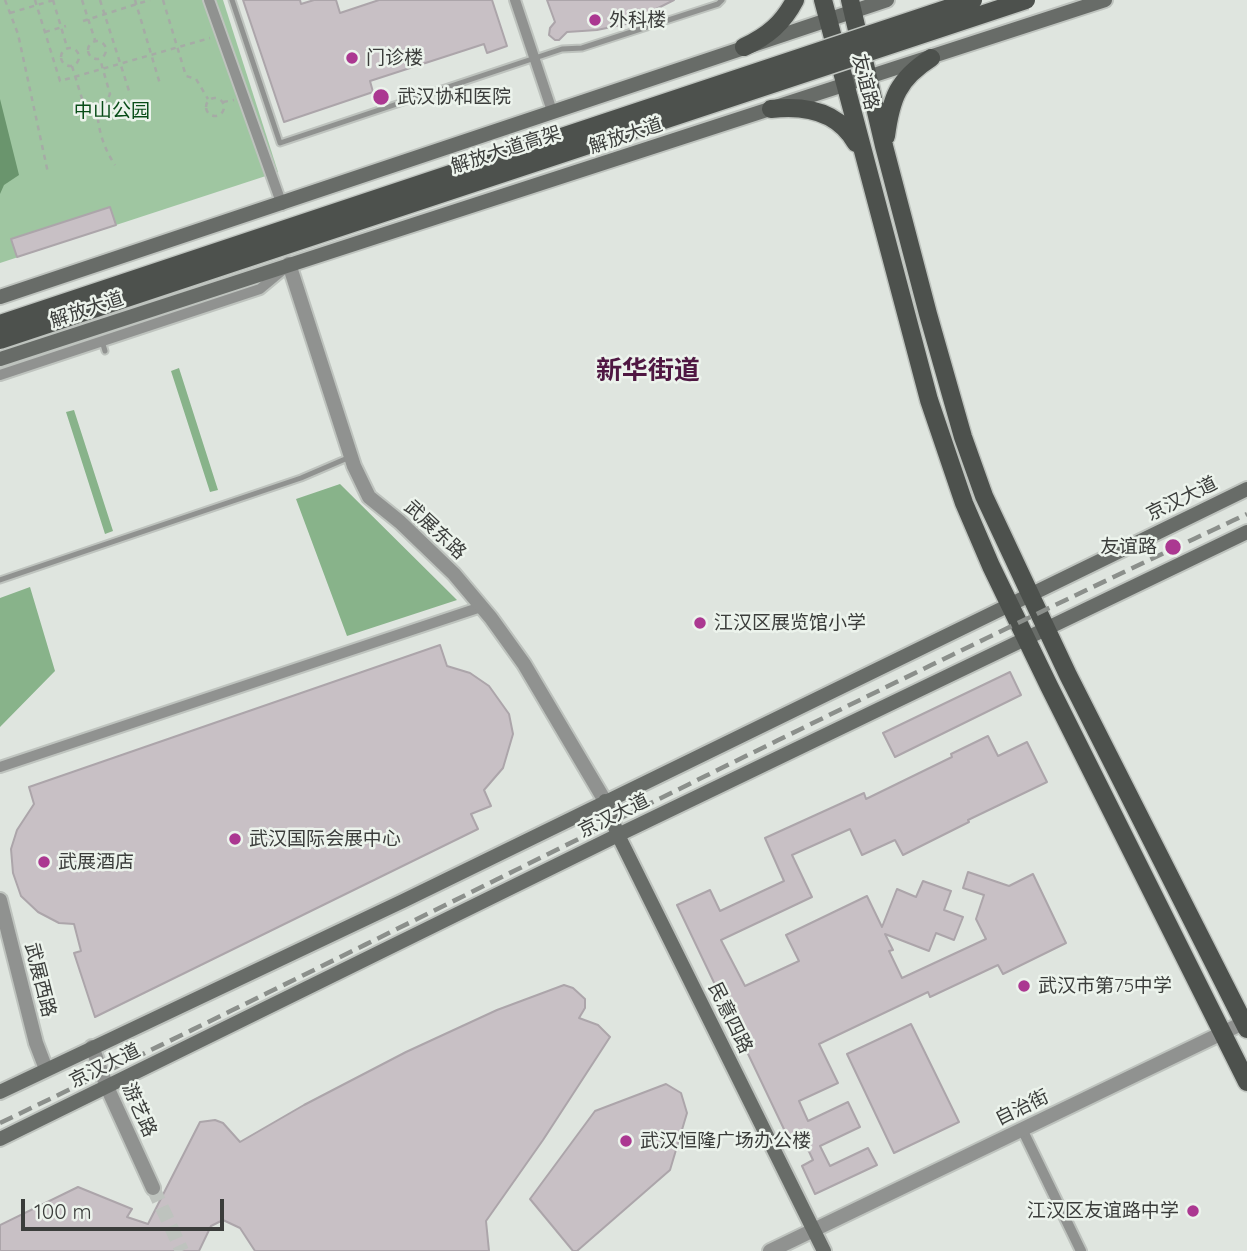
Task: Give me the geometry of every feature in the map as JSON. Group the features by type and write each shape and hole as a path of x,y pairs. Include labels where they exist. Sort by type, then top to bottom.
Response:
{"main road":[{"path":"744,47 763,38 779,25 795,0"},
{"name":"友谊路","path":"823,0 862,155 942,443 964,503 1026,638 1247,1082"},
{"name":"解放大道","path":"0,297 282,205 828,19 852,6 887,0"},
{"name":"解放大道高架","path":"0,324 973,0"},
{"name":"解放大道高架","path":"0,340 1026,0"},
{"name":"解放大道","path":"0,359 1105,0"},
{"name":"友谊路","path":"852,6 884,146 963,437 996,525 1246,1024"},
{"path":"884,146 895,93 914,69 931,58"},
{"path":"771,109 808,109 828,116 842,124 862,155"},
{"name":"京汉大道","path":"0,1092 403,901 605,800 1247,489"},
{"name":"京汉大道","path":"0,1139 618,835 1247,532"},
{"name":"民意四路","path":"605,800 618,835 824,1251"}],"street":[{"path":"209,0 282,205"},
{"path":"515,0 552,111"},
{"path":"0,374 104,346 260,289 289,264"},
{"name":"武展东路","path":"289,264 351,457 369,496 454,574 481,607 524,664 605,800"},
{"path":"0,766 481,607"},
{"name":"武展西路","path":"0,900 46,1069"},
{"name":"自治街","path":"770,1251 1222,1033 1246,1024"},
{"name":"游艺路","path":"92,1047 107,1087 153,1188"},
{"path":"1023,1129 1082,1251"}],"lane":[{"path":"232,0 280,143 533,58 562,49 582,48 718,4 722,0"},
{"path":"0,580 302,478 351,457"}],"path":[{"path":"5,0 18,34 48,173"},
{"path":"35,0 60,81 215,37"},
{"path":"10,13 54,0 64,27 67,48"},
{"path":"82,0 95,41"},
{"path":"100,0 130,94"},
{"path":"83,21 136,2 150,0"},
{"path":"163,0 186,76 196,79 208,99"},
{"path":"136,2 160,84"},
{"path":"45,32 64,27"},
{"path":"95,41 103,42 107,50 100,59 89,55 89,47 95,41"},
{"path":"67,48 75,49 79,56 72,66 61,61 61,53 67,48"},
{"path":"72,66 83,102 97,108 106,103 110,94 100,59"},
{"path":"208,99 216,97 223,102 236,100"},
{"path":"208,99 205,107 213,116 223,110 223,102"},
{"path":"97,108 99,129 106,152 115,165"}],"green space":[{"name":"中山公园","path":"0,0 223,0 278,172 0,263"}],"shaded area":[{"path":"0,99 19,175 4,185 0,194"},
{"path":"179,368 218,490 210,492 171,371"},
{"path":"74,410 113,531 105,534 66,412"},
{"path":"340,484 457,600 347,636 296,499"},
{"path":"30,587 55,671 0,727 0,598"}],"building":[{"name":"门诊楼","path":"243,0 300,0 301,4 314,0 336,0 340,13 379,0 492,0 507,46 487,53 484,44 370,81 373,92 284,122"},
{"name":"外科楼","path":"547,0 674,0 626,24 567,32 559,40 555,40 549,35 555,22"},
{"path":"110,207 116,225 17,257 11,239"},
{"name":"武汉国际会展中心","path":"440,645 447,666 470,673 489,686 509,714 513,734 503,768 484,790 491,806 471,814 478,829 95,1017 74,953 81,951 74,924 59,923 38,912 21,896 13,873 11,849 17,830 34,804 29,787"},
{"path":"1010,672 1021,695 895,757 883,733"},
{"path":"988,736 998,756 1027,742 1047,782 903,855 895,840 862,855 850,829 792,855 812,897 721,940 745,986 799,961 786,935 867,896 882,927 897,889 916,897 923,881 951,891 944,910 963,917 954,940 936,933 929,951 885,934 893,950 889,951 902,978 986,939 976,919 984,895 963,888 968,872 1009,886 1033,874 1066,943 1003,974 998,965 930,997 928,992 819,1044 838,1083 799,1101 808,1121 848,1102 860,1127 820,1146 830,1166 868,1148 877,1165 815,1194 802,1166 813,1160 804,1141 792,1146 677,905 710,890 720,911 784,881 765,838 864,793 866,799 952,757 951,754"},
{"path":"564,985 573,988 585,999 585,1008 579,1018 598,1025 610,1037 486,1221 489,1251 255,1251 240,1228 223,1220 211,1226 199,1251 0,1251 0,1225 78,1187 132,1209 127,1217 148,1224 200,1122 215,1120 223,1123 240,1142 406,1052 497,1010"},
{"path":"911,1024 959,1122 894,1153 847,1054"},
{"name":"武汉恒隆广场办公楼","path":"666,1084 681,1093 687,1113 670,1170 577,1251 573,1251 530,1199 595,1111"}],"tunnel":[{"path":"153,1188 182,1251"}],"railway":[{"path":"0,1123 934,664 1247,514"}],"place":[{"name":"外科楼","path":"595,20"},
{"name":"门诊楼","path":"352,58"},
{"name":"武汉协和医院","path":"381,97"},
{"name":"友谊路","path":"1173,547"},
{"name":"江汉区展览馆小学","path":"700,623"},
{"name":"武汉国际会展中心","path":"235,839"},
{"name":"武展酒店","path":"44,862"},
{"name":"武汉市第75中学","path":"1024,986"},
{"name":"武汉恒隆广场办公楼","path":"626,1141"},
{"name":"江汉区友谊路中学","path":"1193,1211"}],"district":[{"name":"新华街道","path":"648,371"}]}
